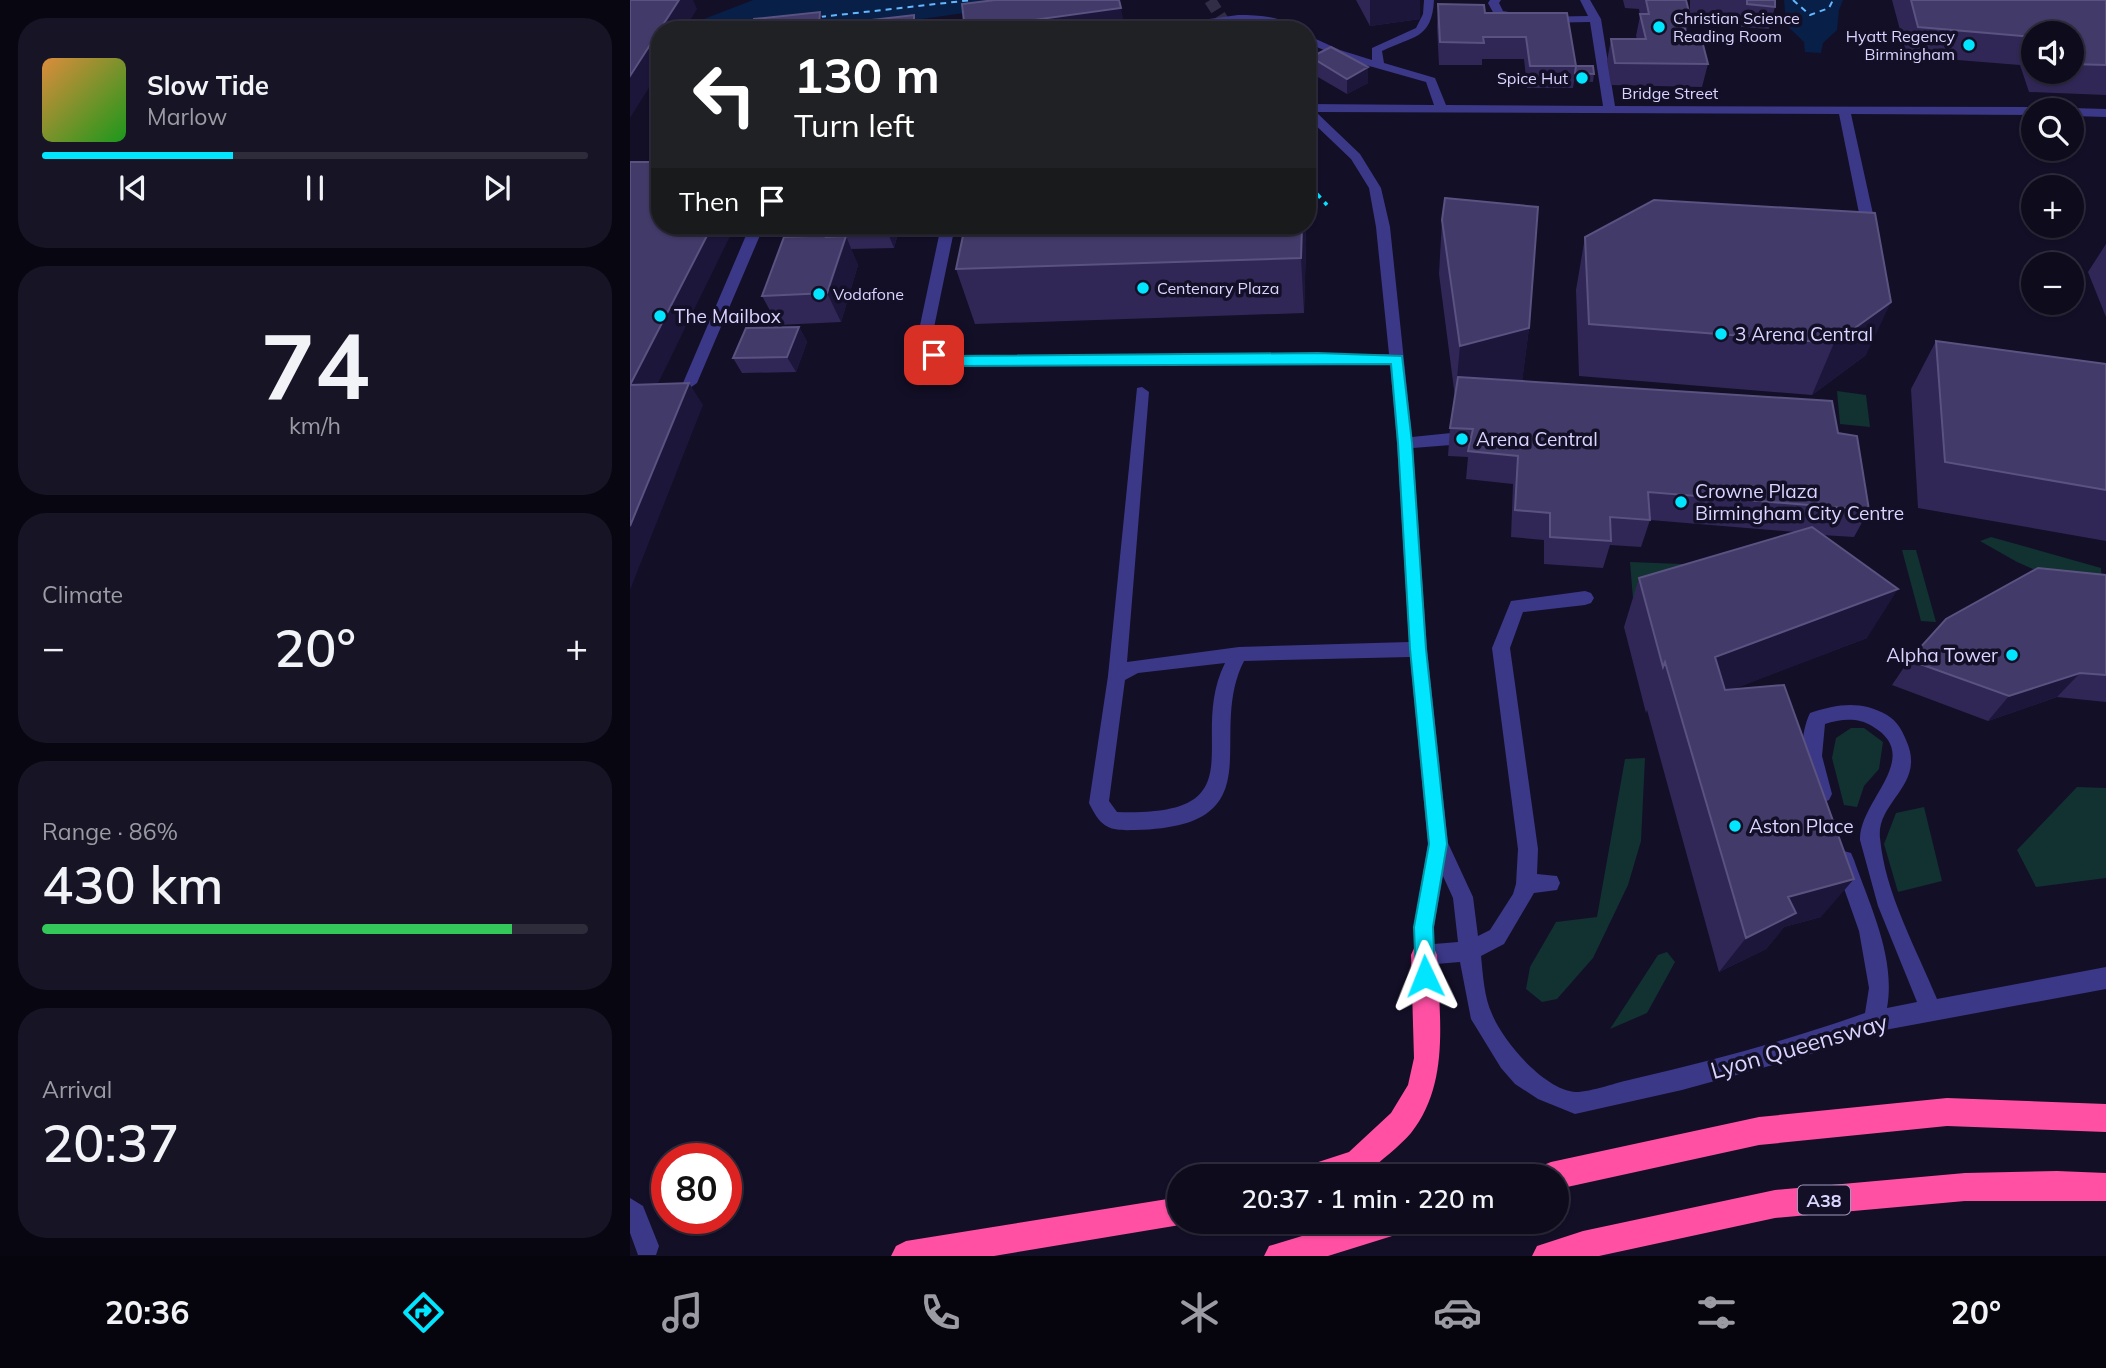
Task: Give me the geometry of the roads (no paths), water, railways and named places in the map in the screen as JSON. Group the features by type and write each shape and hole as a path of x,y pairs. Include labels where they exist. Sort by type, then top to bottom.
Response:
{"highway":[{"path":"1354,1164 1401,1124 1421,1089 1427,1058 1424,955"},
{"path":"1569,1172 1759,1131 1947,1112 2106,1118"},
{"name":"A38","path":"1546,1256 1583,1245 1775,1204 1965,1187 2106,1187"},
{"path":"906,1256 1167,1214"},
{"path":"1279,1256 1354,1234"}],"street":[{"path":"1379,64 1376,50 1422,30 1430,16 1429,0"},
{"path":"1496,0 1493,3 1499,14 1537,20 1595,19"},
{"path":"1585,0 1595,19 1609,108"},
{"path":"1229,21 1251,17 1270,21"},
{"path":"1316,42 1354,59 1405,70 1431,80 1442,109"},
{"name":"Bridge Street","path":"1316,109 2021,111"},
{"path":"1844,109 1868,223"},
{"path":"2084,112 2106,113"},
{"path":"1316,118 1356,157 1374,188 1383,227 1405,443 1418,649 1438,844 1424,927 1424,955 1470,951 1497,937 1522,898 1526,884 1528,849 1502,648 1517,606 1585,598"},
{"path":"690,383 753,235"},
{"path":"946,235 922,349 947,361 1318,357 1397,359"},
{"path":"1142,392 1117,676 1098,803 1112,821 1141,822 1187,815 1211,797 1222,772 1224,687 1239,654"},
{"path":"1405,443 1451,439"},
{"path":"1117,676 1135,666 1239,654 1418,649"},
{"path":"1829,817 1816,779 1810,738 1817,719 1833,711 1857,711 1877,717 1891,726 1901,744 1902,766 1897,783 1873,815 1869,836 1881,888 1932,1012"},
{"path":"1838,842 1869,931 1877,968 1880,988 1874,1021"},
{"path":"1438,844 1463,897 1470,951"},
{"path":"1526,884 1550,883"},
{"name":"Lyon Queensway","path":"1470,951 1474,987 1482,1020 1495,1041 1523,1076 1546,1091 1575,1103 1695,1076 1805,1045 1874,1021 2106,978"},
{"path":"630,1210 635,1214 646,1246"}],"water":[{"path":"753,0 1057,0 907,21 703,21"},
{"path":"1784,0 1843,0 1837,30 1823,43 1821,53 1805,52 1804,42 1786,25"}],"tunnel":[{"path":"1210,0 1223,21"}],"railway":[{"path":"1316,193 1327,205"}],"place":[{"name":"Christian Science Reading Room","path":"1659,27"},
{"name":"Hyatt Regency Birmingham","path":"1969,45"},
{"name":"Spice Hut","path":"1582,78"},
{"name":"Centenary Plaza","path":"1143,288"},
{"name":"Vodafone","path":"819,294"},
{"name":"The Mailbox","path":"660,316"},
{"name":"3 Arena Central","path":"1721,334"},
{"name":"Arena Central","path":"1462,439"},
{"name":"Crowne Plaza Birmingham City Centre","path":"1681,502"},
{"name":"Alpha Tower","path":"2012,655"},
{"name":"Aston Place","path":"1735,826"}]}
